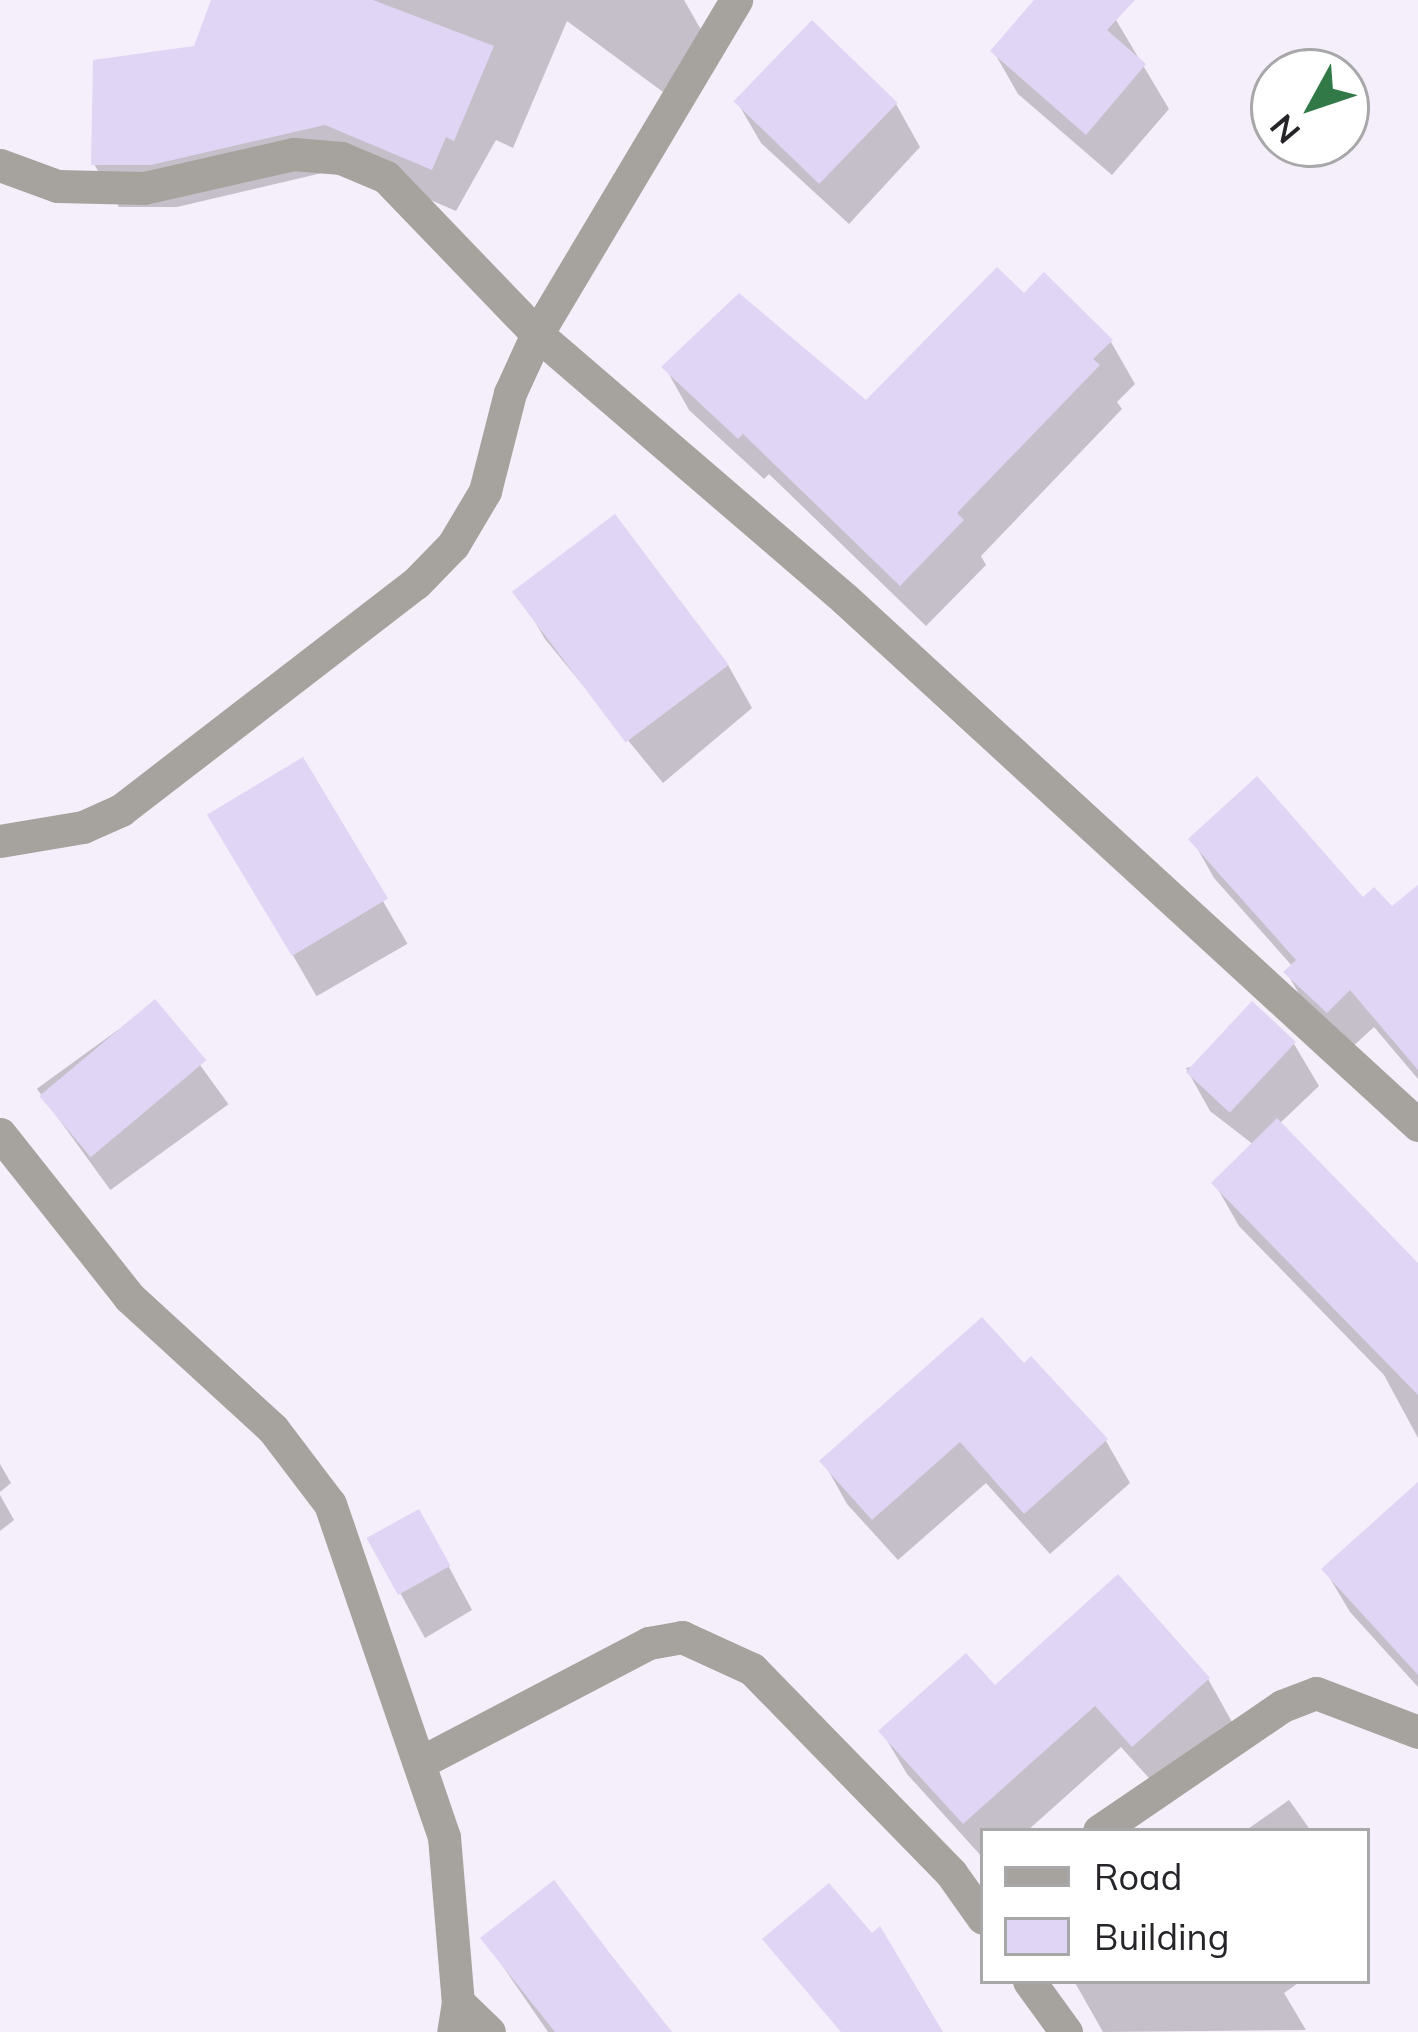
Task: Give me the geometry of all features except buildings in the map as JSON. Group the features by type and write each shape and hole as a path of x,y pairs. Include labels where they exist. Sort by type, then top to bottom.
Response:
{"street":[{"path":"0,842 83,826 121,810 416,584 453,545 485,490 510,393 537,334 736,0"},
{"path":"0,166 57,186 144,188 294,154 341,158 386,177 537,334 845,599 1418,1125"},
{"path":"0,1134 129,1297 273,1429 330,1504 423,1761 444,1837 456,2017 489,2032"},
{"path":"423,1761 649,1643 682,1637 752,1669 967,1869 980,1909"},
{"path":"1103,1828 1282,1706 1316,1693 1418,1732"},
{"path":"1031,1984 1066,2032"}]}
